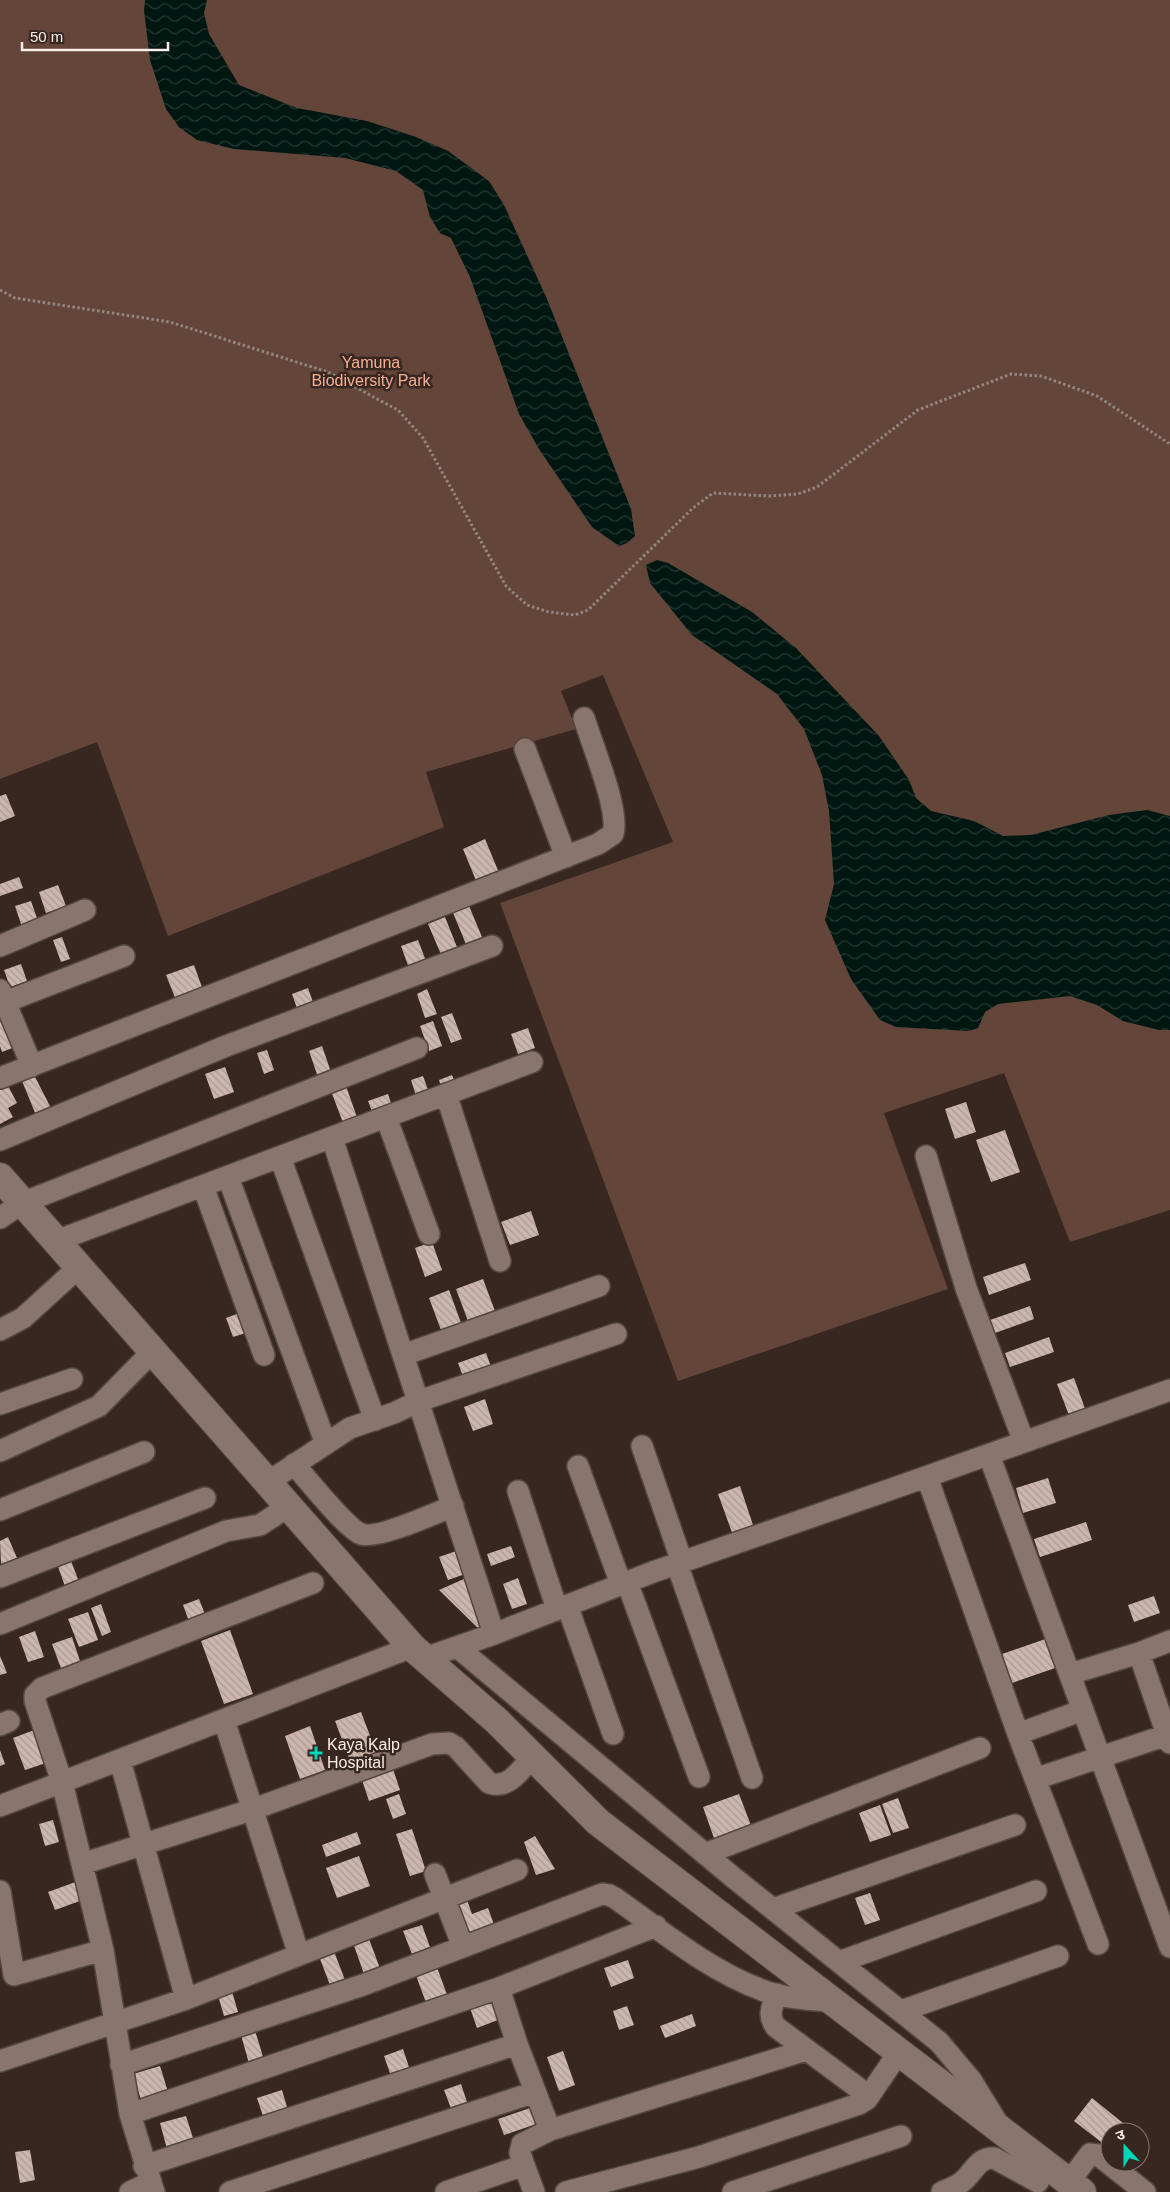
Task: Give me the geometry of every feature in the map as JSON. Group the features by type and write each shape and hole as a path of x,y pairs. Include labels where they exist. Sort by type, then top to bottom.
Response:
{"street":[{"path":"0,1078 598,844 613,834 615,826 613,810 584,718"},
{"path":"525,750 566,857"},
{"path":"0,946 85,910"},
{"path":"0,1140 226,1046 492,946"},
{"path":"32,1066 2,998 124,956"},
{"path":"0,1218 22,1203 417,1048"},
{"path":"56,1241 532,1062"},
{"path":"446,1094 500,1261"},
{"path":"386,1117 429,1234"},
{"path":"332,1138 494,1634"},
{"path":"926,1156 966,1288 1024,1442"},
{"path":"280,1157 375,1420"},
{"path":"0,1177 419,1652 497,1721 598,1822 1002,2130 1054,2183"},
{"path":"228,1177 326,1444"},
{"path":"203,1186 264,1355"},
{"path":"13,1324 79,1267"},
{"path":"403,1355 599,1286"},
{"path":"268,1482 350,1428 375,1420 419,1401 616,1334"},
{"path":"0,1452 102,1404 153,1352"},
{"path":"0,1404 72,1379"},
{"path":"0,1806 224,1720 419,1652 457,1647 679,1563 1170,1390"},
{"path":"642,1446 679,1563 752,1778"},
{"path":"0,1510 144,1452"},
{"path":"990,1455 1170,1947"},
{"path":"294,1464 344,1520 361,1534 371,1535 389,1531 453,1506"},
{"path":"578,1466 700,1777"},
{"path":"927,1477 1018,1734 1098,1944"},
{"path":"518,1491 613,1734"},
{"path":"0,1577 205,1498"},
{"path":"0,1624 226,1531 260,1525 289,1506"},
{"path":"150,2180 130,2114 102,1950 82,1864 62,1782 35,1701 38,1690 313,1583"},
{"path":"1070,1674 1139,1653 1170,1641"},
{"path":"457,1647 705,1854 939,2042 958,2062 1002,2130"},
{"path":"1035,1779 1169,1739 1139,1653"},
{"path":"1018,1734 1083,1710"},
{"path":"224,1720 300,1955"},
{"path":"82,1864 254,1809 437,1743 449,1743 456,1747 489,1783 497,1786 507,1783 533,1756"},
{"path":"705,1854 980,1748"},
{"path":"120,1760 186,1999"},
{"path":"773,1909 1015,1825"},
{"path":"0,2061 186,1999 517,1870"},
{"path":"435,1874 463,1947"},
{"path":"0,1891 14,1975 102,1950"},
{"path":"839,1962 1036,1891"},
{"path":"121,2065 363,1985 598,1896 609,1894 615,1898 643,1931 718,1970 763,1991 834,2002"},
{"path":"130,2114 499,1988 643,1931"},
{"path":"901,2011 1058,1956"},
{"path":"499,1988 517,2044 550,2130"},
{"path":"777,1994 770,2014 771,2020 776,2027 867,2099"},
{"path":"130,2192 150,2180 517,2044"},
{"path":"534,2192 520,2153 522,2144 550,2130 806,2050"},
{"path":"566,2192 699,2157 867,2099 899,2052"},
{"path":"230,2192 536,2092"},
{"path":"733,2192 901,2136"},
{"path":"1054,2183 1090,2154 1098,2155 1145,2192"},
{"path":"942,2192 966,2178 987,2157 994,2158 1054,2183"},
{"path":"446,2192 524,2165"}],"path":[{"path":"0,290 15,298 170,322 328,372 398,410 423,438 506,586 527,605 549,612 575,615 588,610 693,508 713,494 769,496 798,494 817,487 918,410 1011,374 1041,376 1097,396 1170,444"}],"green space":[{"name":"Yamuna Biodiversity Park","path":"0,0 1170,0 1170,1210 1070,1242 1004,1073 884,1113 948,1289 678,1381 500,903 673,842 603,675 561,691 576,729 426,772 444,827 168,936 97,742 0,779"}],"water":[{"path":"145,0 207,0 204,13 209,34 239,85 297,108 367,121 416,137 448,151 489,181 504,205 547,299 631,509 635,536 627,543 619,546 592,527 539,449 519,414 470,277 451,238 440,233 430,217 423,190 396,171 345,158 234,149 197,140 179,127 166,109 150,60 144,10"},
{"path":"657,560 668,563 752,612 796,648 879,736 909,780 916,798 931,811 974,821 1003,836 1031,835 1109,815 1147,810 1170,816 1170,1030 1159,1030 1123,1021 1097,1005 1070,996 998,1004 985,1012 978,1028 969,1031 896,1027 880,1020 851,979 825,920 834,884 829,811 822,775 804,729 777,694 692,635 650,583 646,565"}],"building":[{"path":"6,794 15,816 0,822 0,796"},
{"path":"485,839 502,880 480,890 463,849"},
{"path":"19,877 23,888 0,896 0,884"},
{"path":"58,885 66,906 46,913 39,892"},
{"path":"31,901 38,921 22,927 15,906"},
{"path":"467,901 484,942 468,949 451,908"},
{"path":"445,917 459,952 443,959 428,924"},
{"path":"62,937 70,959 61,962 53,940"},
{"path":"418,940 426,961 409,968 401,946"},
{"path":"21,964 27,981 10,987 4,970"},
{"path":"194,965 203,990 176,1000 166,975"},
{"path":"308,988 315,1008 299,1014 292,994"},
{"path":"427,989 437,1014 425,1018 417,994"},
{"path":"452,1013 462,1039 451,1043 441,1017"},
{"path":"5,1020 15,1047 2,1052 0,1046 0,1022"},
{"path":"433,1021 442,1046 429,1051 420,1026"},
{"path":"528,1028 535,1048 518,1054 511,1034"},
{"path":"322,1046 332,1075 319,1080 309,1051"},
{"path":"267,1050 274,1070 264,1074 257,1053"},
{"path":"225,1067 234,1092 214,1099 205,1074"},
{"path":"32,1071 54,1114 38,1120 20,1076"},
{"path":"452,1075 457,1088 443,1093 439,1080"},
{"path":"423,1076 431,1098 418,1102 411,1080"},
{"path":"5,1080 17,1103 8,1108 13,1117 0,1124 0,1082"},
{"path":"346,1086 359,1123 345,1128 331,1091"},
{"path":"388,1094 394,1112 375,1119 368,1101"},
{"path":"966,1102 976,1132 955,1139 945,1109"},
{"path":"1005,1130 1020,1172 991,1182 976,1140"},
{"path":"531,1211 539,1235 510,1245 501,1222"},
{"path":"432,1242 442,1270 425,1277 415,1248"},
{"path":"1025,1263 1031,1280 989,1295 983,1277"},
{"path":"483,1279 498,1319 471,1329 456,1289"},
{"path":"449,1290 464,1331 444,1338 429,1298"},
{"path":"1030,1306 1034,1319 995,1333 990,1320"},
{"path":"242,1312 249,1332 233,1337 226,1318"},
{"path":"1049,1337 1054,1352 1010,1367 1005,1353"},
{"path":"486,1353 493,1372 465,1382 458,1363"},
{"path":"1074,1378 1088,1417 1072,1423 1057,1384"},
{"path":"485,1399 493,1424 473,1431 464,1407"},
{"path":"1048,1478 1056,1503 1023,1513 1016,1488"},
{"path":"740,1486 755,1531 734,1538 718,1494"},
{"path":"1086,1522 1092,1540 1040,1557 1034,1539"},
{"path":"8,1537 17,1558 1,1564 0,1541"},
{"path":"511,1546 515,1557 491,1566 487,1554"},
{"path":"462,1549 471,1572 448,1580 439,1557"},
{"path":"68,1553 81,1587 67,1592 55,1558"},
{"path":"466,1578 483,1633 439,1590"},
{"path":"518,1578 527,1604 512,1609 503,1584"},
{"path":"1154,1596 1160,1613 1134,1622 1128,1605"},
{"path":"199,1599 206,1617 190,1624 183,1605"},
{"path":"101,1604 111,1632 102,1636 91,1608"},
{"path":"88,1612 98,1640 79,1647 68,1619"},
{"path":"230,1630 253,1694 224,1704 201,1641"},
{"path":"35,1631 44,1657 28,1662 19,1637"},
{"path":"72,1637 81,1664 62,1671 52,1644"},
{"path":"1051,1637 1061,1666 1012,1683 1002,1654"},
{"path":"0,1656 7,1673 0,1675"},
{"path":"361,1712 377,1754 351,1763 335,1721"},
{"path":"310,1726 325,1770 300,1779 285,1736"},
{"path":"37,1729 49,1762 25,1770 13,1738"},
{"path":"0,1750 5,1764 0,1766"},
{"path":"393,1769 400,1790 369,1801 362,1780"},
{"path":"399,1794 406,1814 393,1819 386,1799"},
{"path":"739,1794 752,1828 715,1841 703,1807"},
{"path":"898,1798 909,1828 893,1833 882,1804"},
{"path":"880,1805 891,1835 870,1842 859,1813"},
{"path":"53,1820 59,1842 45,1846 39,1824"},
{"path":"412,1829 426,1871 410,1876 396,1834"},
{"path":"357,1832 361,1844 326,1857 322,1845"},
{"path":"535,1836 555,1869 536,1875 524,1842"},
{"path":"359,1856 370,1886 337,1898 326,1868"},
{"path":"81,1880 88,1898 55,1910 48,1892"},
{"path":"870,1893 880,1920 865,1925 855,1898"},
{"path":"467,1900 472,1914 488,1908 496,1930 468,1940 455,1905"},
{"path":"422,1925 430,1947 412,1954 403,1931"},
{"path":"366,1931 381,1971 365,1977 351,1937"},
{"path":"332,1946 348,1988 333,1993 317,1951"},
{"path":"628,1960 634,1978 611,1987 604,1968"},
{"path":"435,1962 449,2000 428,2008 414,1970"},
{"path":"231,1988 238,2012 224,2016 217,1992"},
{"path":"495,1995 503,2018 477,2028 469,2005"},
{"path":"627,2006 634,2025 619,2030 613,2011"},
{"path":"692,2014 696,2026 665,2038 660,2026"},
{"path":"253,2024 265,2063 250,2067 239,2028"},
{"path":"403,2049 411,2073 392,2079 384,2056"},
{"path":"563,2051 575,2085 559,2091 547,2057"},
{"path":"160,2066 169,2095 142,2103 133,2074"},
{"path":"461,2084 468,2105 452,2111 444,2090"},
{"path":"282,2090 289,2114 265,2122 257,2098"},
{"path":"1092,2098 1122,2122 1100,2122 1100,2141 1074,2121"},
{"path":"536,2106 542,2122 504,2135 498,2119"},
{"path":"186,2116 194,2141 167,2149 160,2123"},
{"path":"30,2150 35,2180 20,2183 15,2152"}],"place":[{"name":"Kaya Kalp Hospital","path":"316,1753"}]}
